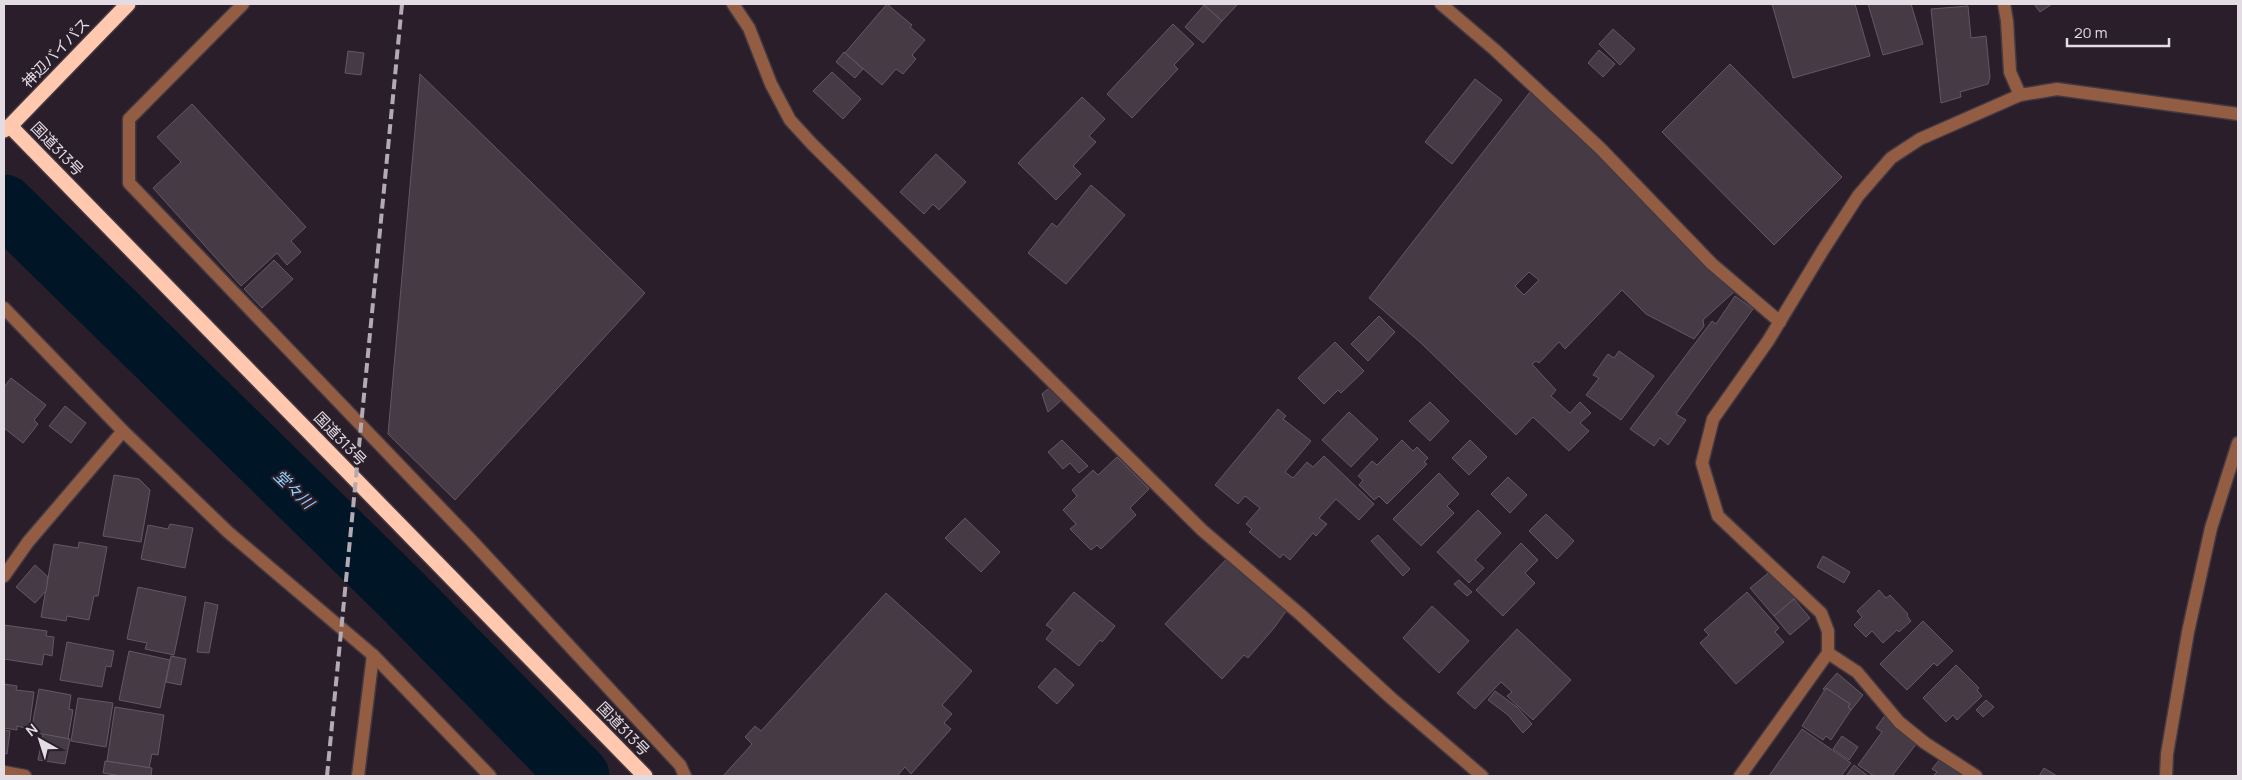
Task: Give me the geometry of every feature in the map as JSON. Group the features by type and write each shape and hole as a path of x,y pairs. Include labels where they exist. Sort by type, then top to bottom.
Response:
{"highway":[{"name":"神辺バイパス","path":"5,128 128,4"},
{"name":"国道313号","path":"5,128 645,776"}],"street":[{"path":"243,4 129,119 129,184 472,541 680,765 685,776"},
{"path":"733,4 749,28 771,84 790,120 812,144 1202,530 1482,776"},
{"path":"1441,4 1495,50 1600,148 1712,264 1780,322"},
{"path":"2004,4 2010,72 2020,94"},
{"path":"1740,776 1828,652 1828,631 1821,613 1718,516 1702,463 1713,419 1780,322 1858,196 1891,158 1920,139 2020,94 2057,88 2238,114"},
{"path":"4,308 123,431 228,532 372,655 490,776"},
{"path":"4,576 28,542 123,431"},
{"path":"2166,776 2167,754 2188,632 2211,528 2238,443"},
{"path":"1828,652 1858,672 1899,722 1925,743 1976,776"},
{"path":"358,776 372,655"},
{"path":"4,772 25,776"}],"building":[{"path":"887,4 912,25 910,27 925,40 912,55 916,59 903,74 896,69 882,85 845,53"},
{"path":"1203,4 1238,4 1222,21"},
{"path":"1772,4 1855,4 1870,56 1793,78"},
{"path":"1868,4 1911,4 1923,44 1883,55"},
{"path":"2034,4 2052,4 2040,12"},
{"path":"1204,5 1222,21 1203,43 1185,27"},
{"path":"1968,6 1971,38 1986,36 1990,77 1988,84 1960,92 1961,97 1941,103 1931,9"},
{"path":"1173,24 1194,44 1174,65 1178,69 1132,118 1107,94"},
{"path":"1613,29 1635,49 1620,65 1599,44"},
{"path":"1599,50 1615,64 1603,77 1588,63"},
{"path":"348,51 364,53 361,75 345,73"},
{"path":"844,52 863,69 855,78 836,62"},
{"path":"1730,64 1842,177 1774,245 1662,132"},
{"path":"832,72 861,99 843,119 813,91"},
{"path":"420,74 645,293 455,500 388,434"},
{"path":"1475,79 1502,100 1452,164 1425,142"},
{"path":"1534,87 1735,291 1703,320 1704,326 1694,339 1646,314 1622,290 1565,349 1559,342 1539,363 1536,361 1532,364 1556,390 1551,396 1570,413 1580,402 1591,413 1580,423 1589,431 1569,451 1533,417 1516,435 1421,343 1369,298","holes":["1529,272 1539,280 1524,295 1515,286"]},
{"path":"1082,97 1105,119 1089,136 1096,142 1073,166 1081,174 1056,200 1018,163"},
{"path":"192,104 306,227 291,241 301,252 287,265 277,253 241,286 153,188 181,162 157,137"},
{"path":"936,154 966,182 939,210 933,204 924,214 900,192"},
{"path":"1091,185 1125,215 1066,284 1028,253 1052,223 1057,227"},
{"path":"274,260 293,279 262,308 244,289"},
{"path":"1735,296 1753,309 1676,414 1686,420 1668,445 1660,438 1654,446 1630,429 1712,321 1716,324"},
{"path":"1379,316 1395,332 1368,361 1351,344"},
{"path":"1335,342 1364,371 1341,393 1338,390 1324,404 1298,378"},
{"path":"1619,351 1654,376 1621,420 1586,395 1599,378 1593,375 1608,354 1614,358"},
{"path":"11,378 46,405 34,420 38,424 23,443 4,428 4,387"},
{"path":"1054,384 1066,396 1048,412 1042,394"},
{"path":"1430,402 1449,421 1430,441 1409,421"},
{"path":"65,406 86,423 71,443 49,426"},
{"path":"1278,409 1286,416 1283,419 1311,441 1285,472 1293,478 1307,462 1313,467 1324,456 1374,504 1359,520 1336,499 1319,518 1327,524 1316,536 1313,533 1290,560 1283,554 1280,558 1249,532 1252,529 1246,524 1260,508 1245,496 1238,504 1215,485"},
{"path":"1349,412 1378,439 1351,467 1322,440"},
{"path":"1062,440 1088,466 1079,473 1070,463 1063,469 1048,452"},
{"path":"1402,440 1413,451 1417,447 1428,458 1424,462 1427,464 1387,504 1379,496 1374,500 1359,485 1363,480 1358,476 1372,461 1377,465"},
{"path":"1470,440 1487,457 1469,475 1452,458"},
{"path":"1117,457 1149,489 1130,508 1136,515 1101,549 1097,545 1091,550 1070,529 1076,524 1063,510 1077,496 1072,490 1093,470 1098,475"},
{"path":"1439,473 1459,494 1447,506 1454,513 1421,546 1393,519"},
{"path":"114,475 139,479 150,490 141,542 103,536"},
{"path":"1508,477 1527,495 1510,513 1491,494"},
{"path":"1478,510 1501,533 1475,560 1484,568 1469,583 1437,552"},
{"path":"1546,514 1574,541 1557,559 1529,531"},
{"path":"965,518 1000,552 981,572 945,538"},
{"path":"170,524 193,528 185,568 141,559 148,525 168,529"},
{"path":"1378,535 1410,569 1403,576 1371,541"},
{"path":"79,542 107,547 98,596 94,596 89,620 67,616 66,621 41,617 54,544 78,548"},
{"path":"1521,543 1538,560 1525,573 1535,583 1503,616 1476,590"},
{"path":"1233,552 1292,603 1274,628 1248,658 1244,655 1222,679 1165,624"},
{"path":"1823,556 1850,572 1844,583 1817,567"},
{"path":"35,565 48,577 46,591 35,603 16,587"},
{"path":"1772,570 1795,598 1774,616 1750,588"},
{"path":"1459,580 1472,592 1467,596 1454,584"},
{"path":"138,587 186,597 174,655 145,649 147,643 127,639"},
{"path":"1879,590 1886,598 1890,595 1908,614 1907,616 1911,621 1899,632 1897,630 1883,643 1872,631 1866,637 1854,625 1862,617 1857,611"},
{"path":"1074,592 1115,626 1102,642 1100,640 1079,666 1046,639 1053,630 1046,625"},
{"path":"1747,592 1779,628 1775,632 1784,642 1736,684 1700,643 1709,635 1704,630"},
{"path":"886,593 972,671 942,705 952,714 944,723 951,729 911,774 905,767 897,776 723,776 752,744 745,737 755,726 761,731"},
{"path":"1794,599 1810,618 1790,635 1774,616"},
{"path":"205,602 218,605 209,653 197,652"},
{"path":"1432,606 1469,641 1439,673 1403,638"},
{"path":"1923,621 1953,651 1937,666 1934,663 1907,690 1880,664"},
{"path":"4,625 47,631 46,636 54,637 52,656 44,654 42,665 4,659"},
{"path":"1517,629 1571,680 1533,720 1507,696 1512,692 1501,682 1475,709 1457,693"},
{"path":"67,642 114,651 111,667 106,666 102,687 60,680"},
{"path":"129,651 170,660 160,708 119,700"},
{"path":"171,656 186,659 181,685 166,682"},
{"path":"1956,665 1979,688 1977,690 1982,696 1957,720 1953,715 1946,722 1923,698"},
{"path":"1055,668 1074,685 1057,704 1038,687"},
{"path":"1837,673 1863,695 1851,710 1848,707 1850,704 1826,688 1825,691 1823,689"},
{"path":"4,684 17,686 16,690 34,692 29,729 17,726 17,730 4,728"},
{"path":"1826,688 1850,704 1848,707 1851,710 1831,740 1826,736 1823,740 1802,726"},
{"path":"39,689 71,695 69,709 73,710 68,739 31,732"},
{"path":"1495,691 1517,707 1532,724 1523,733 1508,715 1488,700"},
{"path":"78,698 113,703 106,747 71,741"},
{"path":"1986,700 1994,707 1983,717 1976,710"},
{"path":"115,707 164,715 158,755 152,754 149,768 107,761"},
{"path":"1886,714 1920,739 1892,776 1874,776 1858,765 1882,732 1876,728"},
{"path":"1802,729 1851,763 1841,776 1769,776"},
{"path":"4,730 10,731 7,754 4,753"},
{"path":"43,734 70,739 65,764 38,760"},
{"path":"1842,736 1858,747 1849,760 1833,749"},
{"path":"1940,759 1971,776 1933,776 1937,772 1932,769"},
{"path":"105,761 152,768 151,776 122,776 103,773"},
{"path":"1854,765 1868,776 1846,776"},
{"path":"2044,768 2057,776 2039,776"}],"waterway":[{"name":"堂々川","path":"4,205 401,594 579,776"}],"railway":[{"path":"327,776 402,4"}]}
